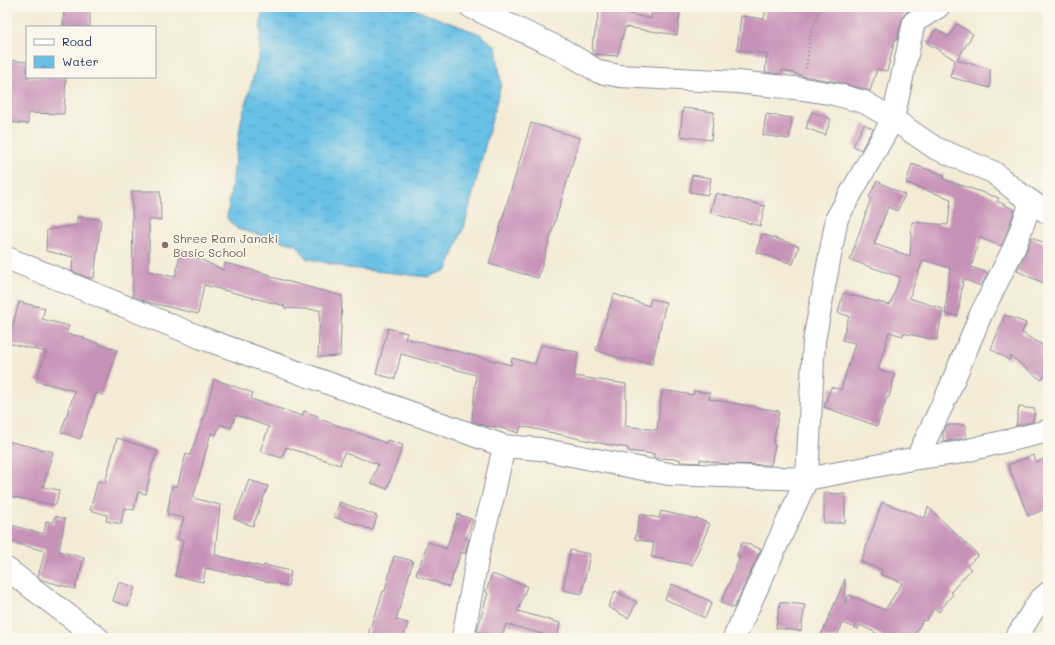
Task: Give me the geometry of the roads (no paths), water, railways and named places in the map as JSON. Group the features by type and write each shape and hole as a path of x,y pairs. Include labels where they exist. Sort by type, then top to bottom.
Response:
{"street":[{"path":"471,7 561,49 599,72 620,76 738,82 803,89 834,94 864,102 893,119 935,148 993,172 1039,207 1015,246 981,314 948,393 917,458"},
{"path":"734,638 807,479 814,341 837,218 893,119 914,22 938,7"},
{"path":"7,258 202,338 504,446 540,449 668,474 807,479 917,458 956,453 1048,430"},
{"path":"463,638 479,549 493,497 504,446"},
{"path":"7,570 98,638"},
{"path":"1016,638 1039,601 1048,593"}],"water":[{"path":"262,7 408,7 480,34 496,47 501,84 465,224 447,270 428,277 348,268 306,258 297,245 237,229 227,218 241,121 259,56"}],"place":[{"name":"Shree Ram Janaki Basic School","path":"165,245"}]}
